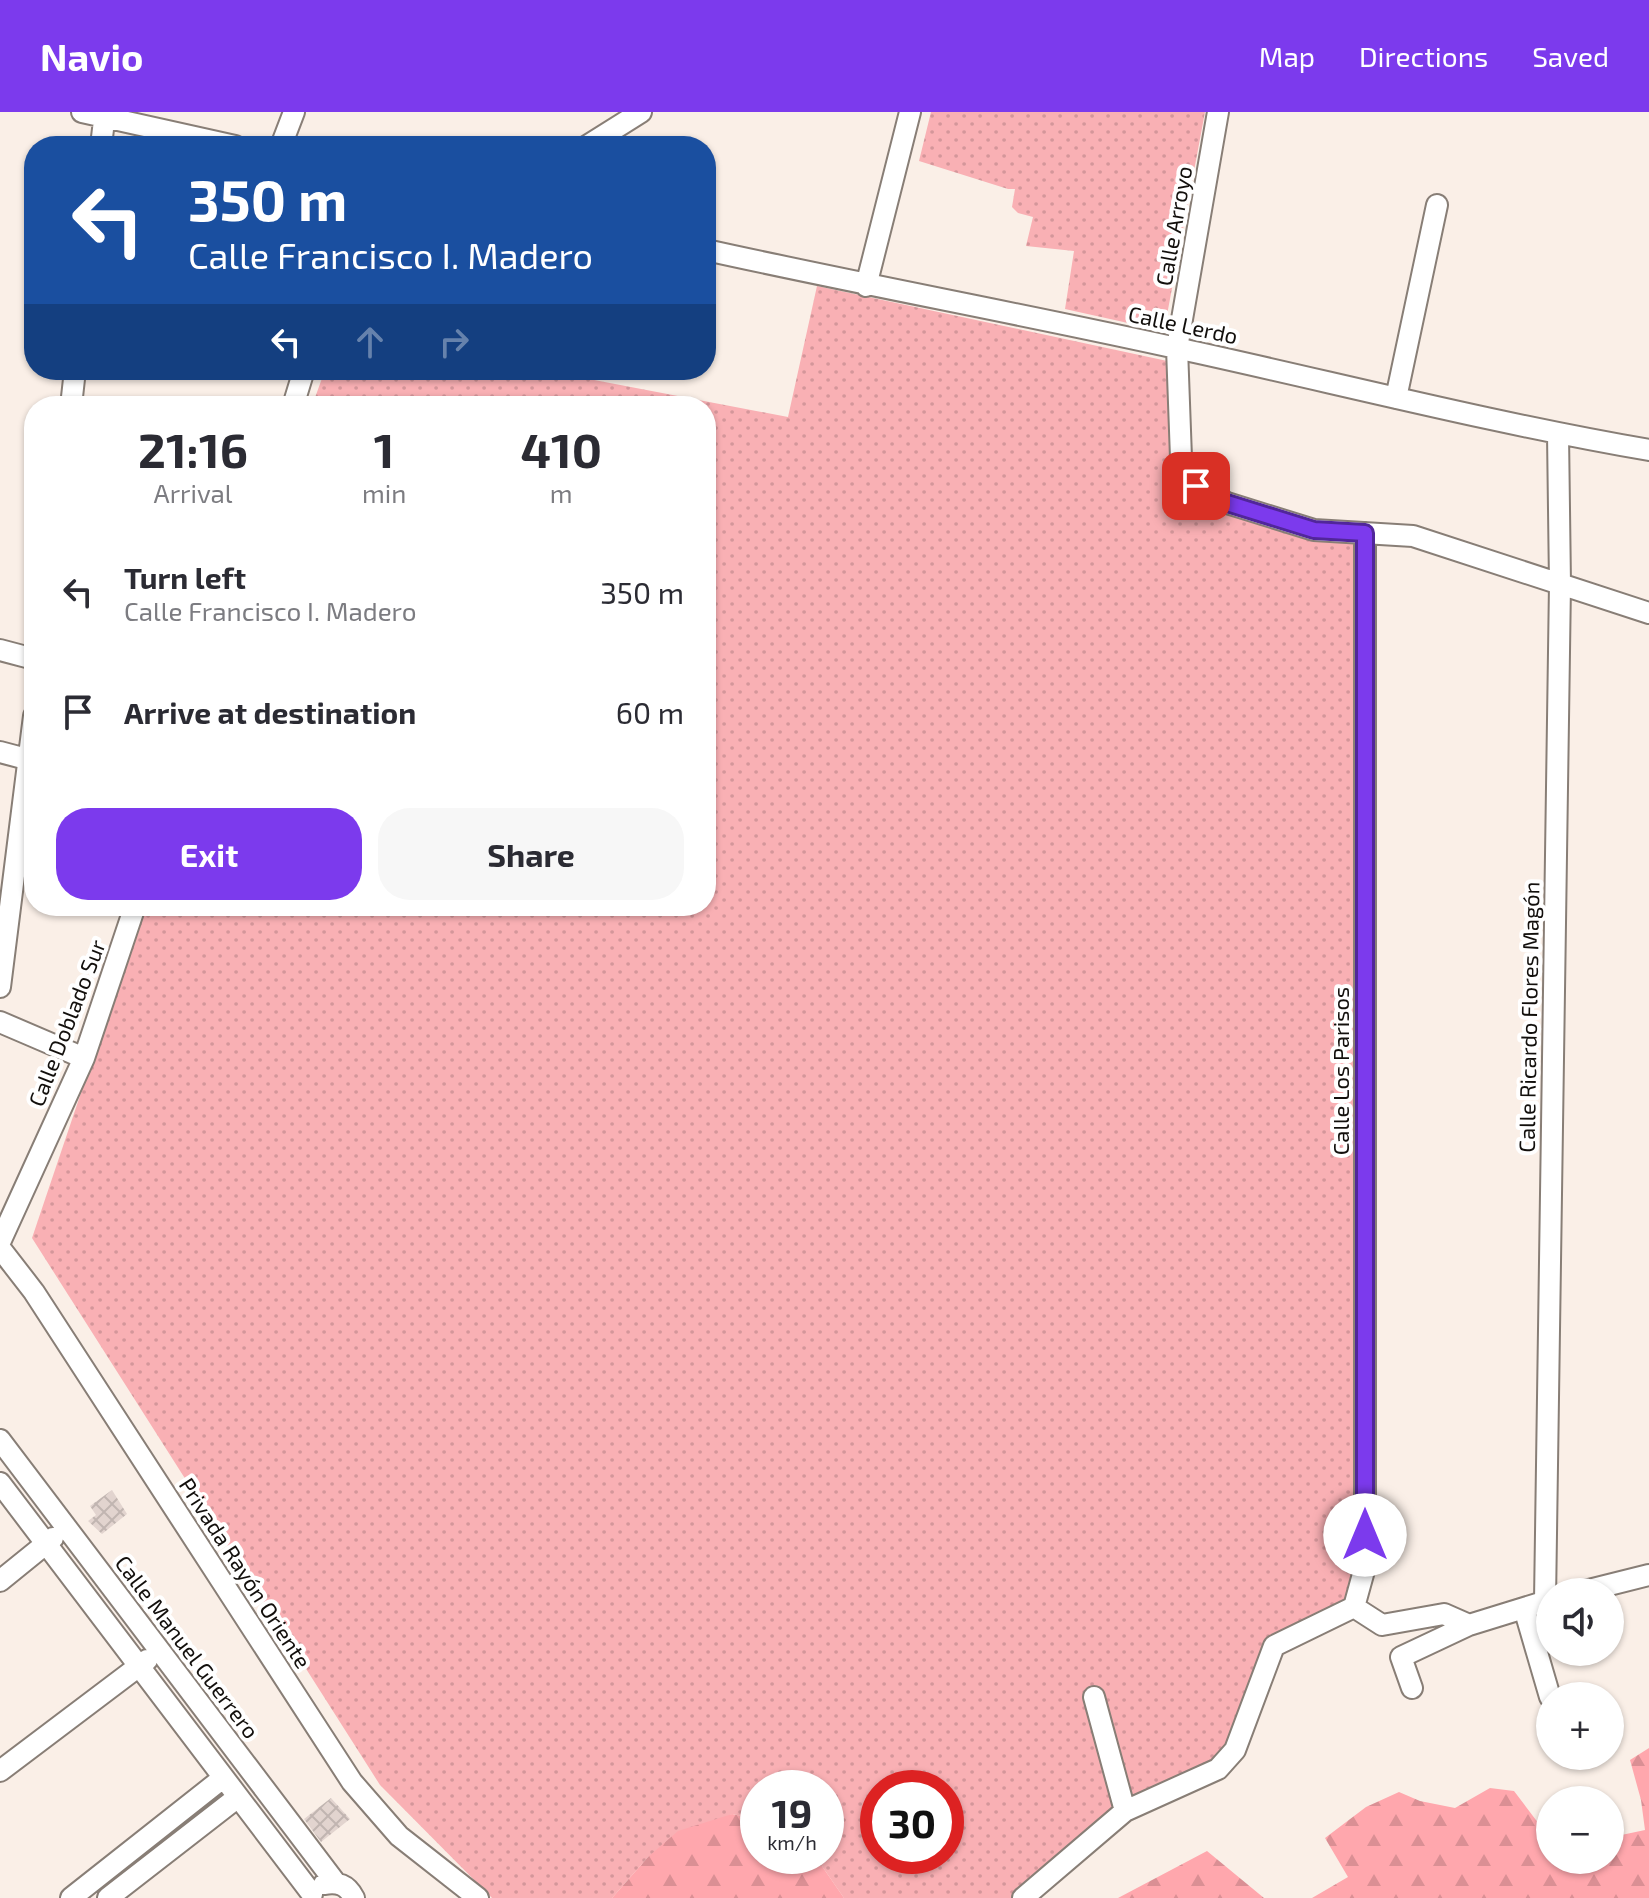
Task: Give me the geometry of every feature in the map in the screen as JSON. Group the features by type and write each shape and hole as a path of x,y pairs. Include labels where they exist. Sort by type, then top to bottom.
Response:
{"street":[{"path":"82,112 193,136"},
{"path":"285,136 294,112"},
{"path":"603,136 641,112"},
{"path":"866,286 910,112"},
{"name":"Calle Arroyo","path":"1218,112 1177,348 1181,458 1196,486 1227,503 1314,530 1413,536 1649,613"},
{"path":"102,136 105,115"},
{"path":"1396,398 1437,205"},
{"name":"Calle Lerdo","path":"716,252 866,286 1177,348 1558,434 1649,450"},
{"name":"Calle Ricardo Flores Magón","path":"1547,1578 1560,584 1558,434"},
{"name":"Calle Los Parisos","path":"1354,1607 1365,1567 1365,533"},
{"path":"0,650 24,656"},
{"path":"0,752 24,759"},
{"path":"0,987 24,812"},
{"name":"Calle Doblado Sur","path":"0,1245 84,1058 132,916"},
{"path":"0,1022 84,1058"},
{"name":"Privada Rayón Oriente","path":"0,1245 34,1292 352,1782 399,1836 478,1898"},
{"name":"Calle Manuel Guerrero","path":"0,1440 335,1882 344,1885 354,1898"},
{"path":"0,1483 311,1896 321,1885 335,1882"},
{"path":"0,1581 66,1529"},
{"path":"1624,1581 1649,1575"},
{"path":"1412,1688 1401,1657 1469,1625 1536,1604"},
{"path":"1023,1898 1125,1811 1218,1769 1235,1750 1274,1646 1354,1607 1382,1625 1444,1614 1469,1625"},
{"path":"1524,1608 1546,1682"},
{"path":"0,1771 136,1666 161,1652"},
{"path":"1094,1697 1125,1811"},
{"path":"71,1898 223,1778"},
{"path":"108,1898 238,1797"}],"shaded area":[{"path":"931,112 1205,112 1164,331 1065,309 1074,251 1026,246 1033,217 1018,213 1012,207 1015,189 919,161"},
{"path":"817,286 1172,362 1178,454 1234,510 1363,531 1361,1563 1352,1598 1272,1653 1233,1750 1130,1806 1022,1898 844,1898 827,1874 844,1874 844,1770 740,1770 740,1816 732,1814 648,1857 612,1898 492,1898 380,1785 32,1238 141,916 716,916 716,403 788,417"},
{"path":"321,380 594,380 678,396 316,396"}],"green space":[{"path":"1649,1748 1649,1898 1312,1898 1348,1877 1325,1838 1366,1807 1399,1792 1420,1801 1455,1808 1490,1788 1514,1791 1536,1820 1536,1874 1624,1874 1624,1834 1645,1830 1630,1760"},
{"path":"732,1814 740,1816 740,1874 827,1874 844,1898 612,1898 648,1857 678,1831"},
{"path":"1207,1851 1264,1898 1118,1898"}],"building":[{"path":"112,1490 127,1514 102,1534 88,1521 96,1515 90,1506"},
{"path":"331,1798 350,1819 321,1842 304,1819"}],"route":[{"path":"1196,486 1227,503 1314,530 1365,533 1365,1535"}]}
